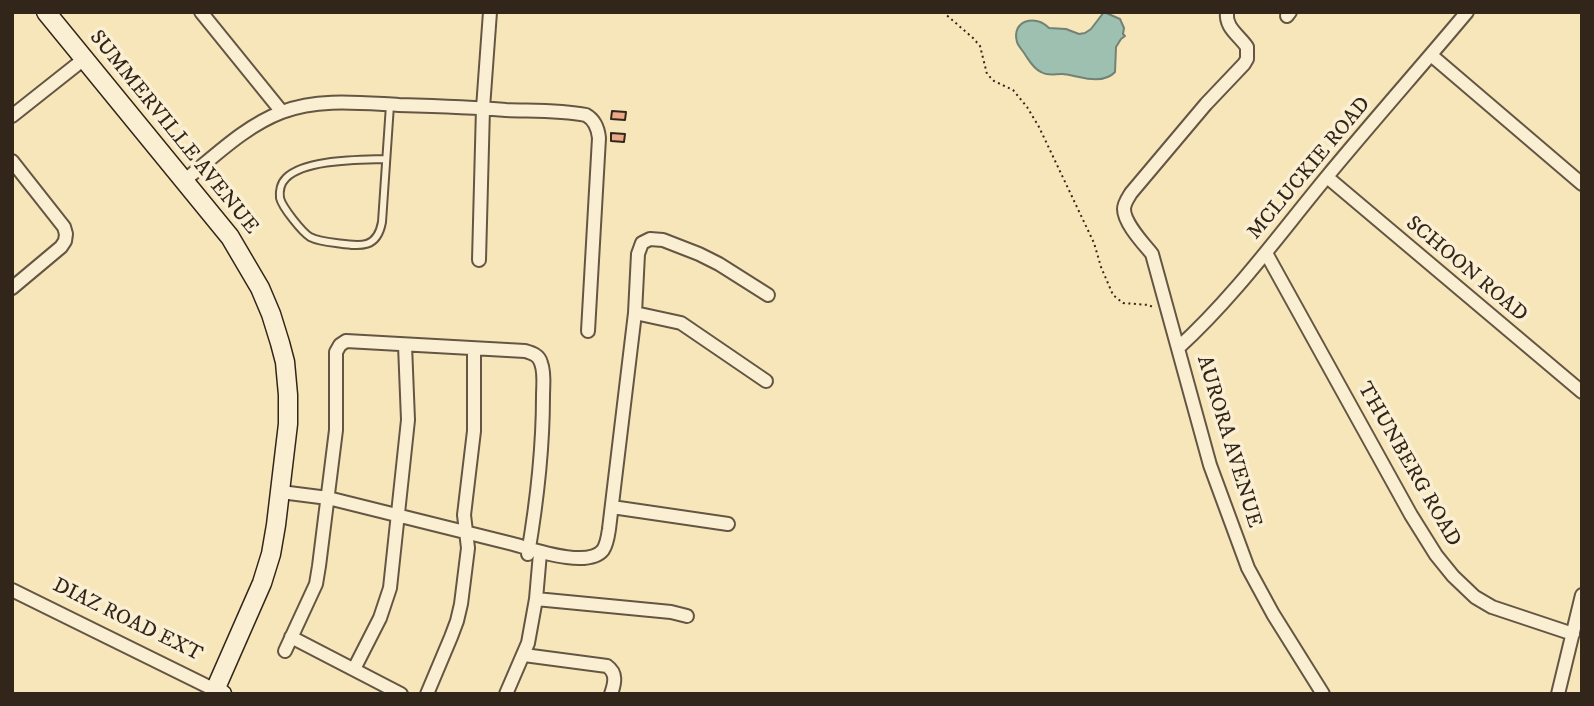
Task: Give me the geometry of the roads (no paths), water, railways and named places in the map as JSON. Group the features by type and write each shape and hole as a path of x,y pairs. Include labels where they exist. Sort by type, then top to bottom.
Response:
{"street":[{"name":"SUMMERVILLE AVENUE","path":"46,12 230,237 247,262 268,306 280,343 286,373 288,424 271,554 218,692"},
{"path":"201,12 282,112"},
{"path":"479,260 482,108 490,12"},
{"name":"AURORA AVENUE","path":"1227,12 1229,28 1247,47 1247,59 1131,193 1124,213 1152,254 1210,465 1248,568 1272,614 1323,694"},
{"name":"MCLUCKIE ROAD","path":"1178,348 1205,323 1266,253 1468,12"},
{"path":"1431,55 1582,184"},
{"path":"12,116 84,59"},
{"path":"185,180 263,121 305,106 328,103 581,114 590,118 596,126 599,138 588,331"},
{"path":"12,162 61,221 66,234 61,247 12,288"},
{"name":"SCHOON ROAD","path":"1327,177 1582,392"},
{"path":"280,497 328,501 533,552 580,558 596,556 606,543 612,507 635,313 638,254 642,243 650,239 663,240 699,254 768,295"},
{"name":"THUNBERG ROAD","path":"1266,253 1436,555 1475,597 1492,607 1573,634"},
{"path":"635,313 681,323 766,381"},
{"path":"285,651 316,584 320,566 336,430 336,360 338,348 342,343 353,340 531,352 542,363 542,445 533,552 536,599 528,643 506,694"},
{"path":"354,669 386,603 390,588 408,420 405,345"},
{"path":"427,694 457,621 461,604 467,537 464,515 474,431 474,349"},
{"path":"612,507 728,524"},
{"name":"DIAZ ROAD EXT","path":"12,590 218,692"},
{"path":"1558,694 1582,595"},
{"path":"536,599 671,612 687,616"},
{"path":"291,637 401,694"},
{"path":"524,655 607,666 615,679 611,694"}],"lane":[{"path":"386,159 336,161 300,169 286,177 282,183 282,202 311,237 358,246 370,243 381,232 383,222 390,105"}]}
